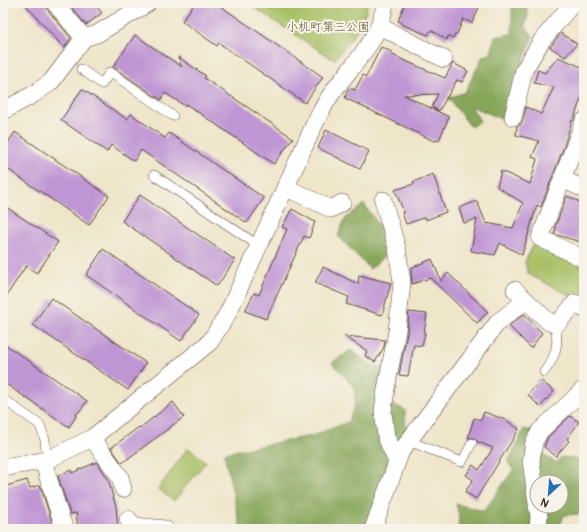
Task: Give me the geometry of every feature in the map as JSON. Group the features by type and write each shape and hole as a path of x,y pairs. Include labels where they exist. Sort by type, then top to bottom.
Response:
{"street":[{"path":"55,3 84,38"},
{"path":"3,111 34,94 51,82 84,38 97,34 148,3"},
{"path":"3,468 45,461 92,438 210,342 228,313 315,123 331,94 358,61 374,37 383,16 385,3"},
{"path":"513,117 524,70 542,40 573,3"},
{"path":"379,26 444,59"},
{"path":"583,125 540,238 584,259"},
{"path":"562,179 584,189"},
{"path":"285,187 331,209 342,204"},
{"path":"383,200 397,248 402,282 397,331 383,411 386,438 397,462"},
{"path":"373,529 401,451 498,322 520,296 549,322 559,322 575,303 584,309"},
{"path":"533,474 531,461 534,442 540,431 584,389"},
{"path":"92,438 120,477 123,489"},
{"path":"45,461 62,522 66,529"},
{"path":"538,529 539,514"},
{"path":"128,519 134,526 165,529"}],"lane":[{"path":"81,69 102,84 110,72 173,116"},
{"path":"154,175 259,246"},
{"path":"544,372 556,354 557,333 555,323"},
{"path":"3,400 40,425 45,440 45,461"},
{"path":"409,441 462,462 472,443"}],"green space":[{"name":"小机町第三公園","path":"247,3 368,3 359,26 334,60"},
{"path":"512,3 526,3 528,16 525,26 533,36 515,80 504,120 471,106 480,121 471,127 448,98 465,92 483,56 491,54 495,37 512,34"},
{"path":"364,204 382,230 389,252 370,269 338,236 345,219"},
{"path":"534,243 584,267 584,294 571,296 528,274 525,262"},
{"path":"351,350 370,364 384,369 381,399 405,410 406,435 369,529 241,529 224,453 315,435 348,422 355,405 355,388 332,363"},
{"path":"524,429 533,431 529,446 556,463 561,457 584,459 584,504 579,514 564,515 559,529 458,529 459,516 456,504 484,511 513,470 508,462"},
{"path":"188,448 206,462 174,501 158,489"}],"building":[{"path":"24,3 45,3 47,9 71,38 64,48"},
{"path":"68,3 94,3 102,13 86,25"},
{"path":"195,3 216,3 323,77 305,103 219,43 217,46 182,21"},
{"path":"405,3 481,3 472,23 463,19 457,34 455,34 453,38 448,36 447,40 431,30 428,35 401,24 401,22 398,21"},
{"path":"561,33 577,44 565,57 550,47"},
{"path":"135,35 182,67 178,57 206,76 204,78 293,138 274,164 186,104 185,106 165,93 161,100 113,67"},
{"path":"381,47 392,52 391,54 401,59 445,78 453,63 468,71 462,82 457,80 439,111 432,107 438,94 404,95 449,117 439,140 434,141 345,98 349,88 355,90 363,75 366,77"},
{"path":"558,57 584,68 584,90 541,207 537,205 522,255 500,243 495,255 471,251 477,219 464,223 459,208 477,201 486,223 513,228 523,203 497,187 501,171 530,184 537,159 532,157 539,141 516,135 517,126 521,124 523,120 526,107 541,114 554,87 534,83 538,70 545,73"},
{"path":"82,89 127,119 131,114 165,138 169,133 264,198 247,223 141,150 134,161 111,145 107,152 61,120"},
{"path":"326,130 369,151 360,169 318,148"},
{"path":"15,132 109,196 89,225 3,166 3,150"},
{"path":"433,174 446,212 426,220 426,217 406,224 402,212 404,212 395,190 414,184 413,182"},
{"path":"140,195 235,260 217,286 122,221"},
{"path":"567,196 584,204 584,243 554,234 555,227"},
{"path":"3,205 58,242 37,273 26,266 3,301"},
{"path":"292,209 315,222 309,238 304,236 266,319 245,311 254,293 259,295 287,229 282,227"},
{"path":"103,249 199,315 181,341 86,275"},
{"path":"432,259 441,281 448,273 488,312 477,323 430,278 412,284 411,268"},
{"path":"323,267 358,284 359,275 391,283 382,315 346,304 349,297 315,283"},
{"path":"51,298 146,363 128,390 33,325"},
{"path":"409,312 427,314 422,346 414,345 408,376 399,375 407,333"},
{"path":"524,314 542,333 531,348 509,326"},
{"path":"344,336 385,340 384,347 375,362 365,356 367,351"},
{"path":"3,343 87,401 76,414 77,415 69,427 3,382"},
{"path":"540,380 554,391 540,407 528,395"},
{"path":"173,402 184,417 122,463 111,448 139,427 140,428"},
{"path":"484,412 506,420 519,429 476,499 465,492 473,480 466,475 473,465 479,470 493,448 478,442 474,438 468,438 474,418 481,420"},
{"path":"570,416 579,422 567,439 569,441 556,456 544,447 548,437"},
{"path":"97,462 108,479 116,507 118,529 78,529 76,513 70,514 58,476 71,470 72,473"},
{"path":"27,480 30,488 40,485 52,522 50,525 41,529 5,529 3,524 3,487"}]}
